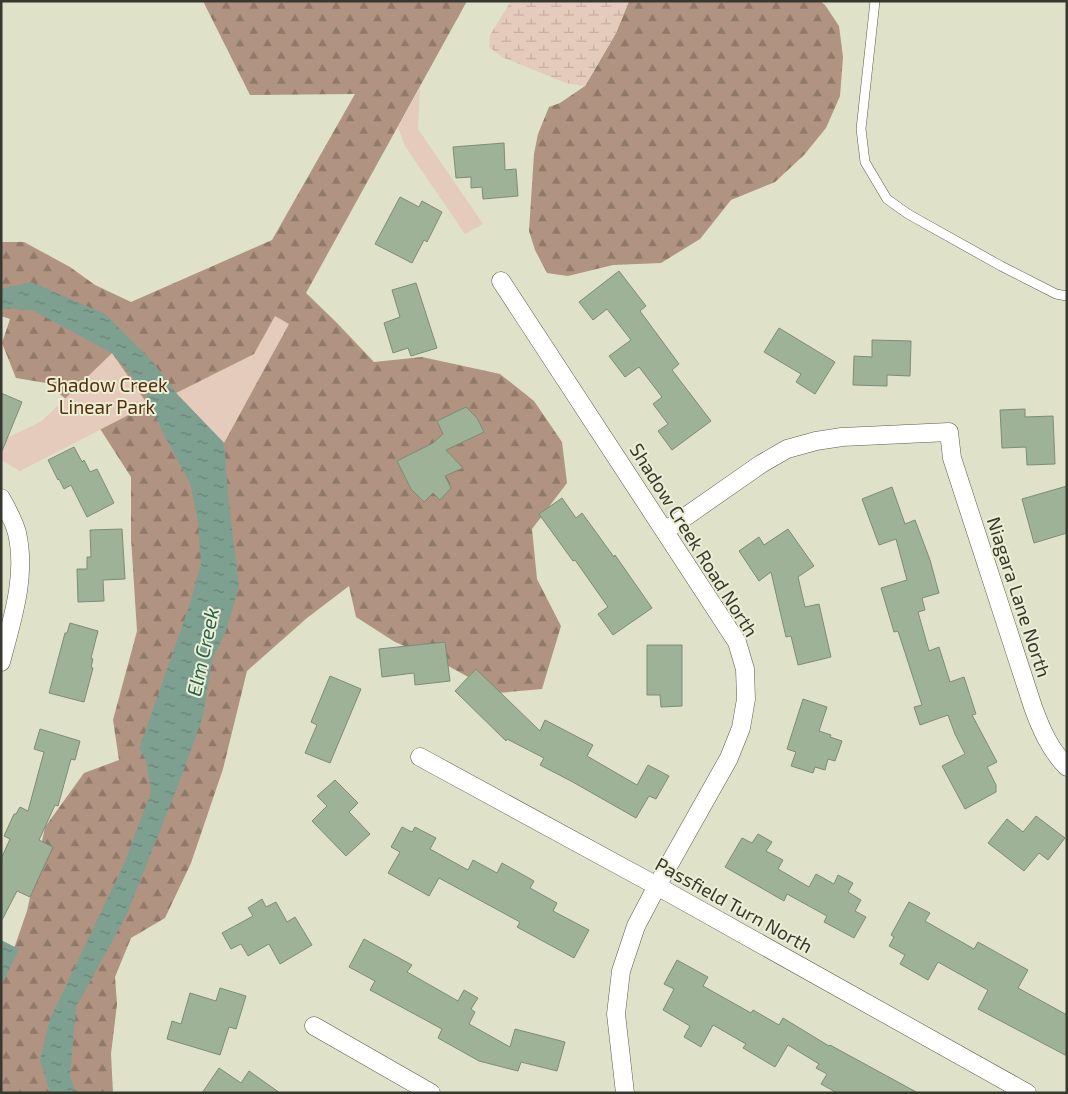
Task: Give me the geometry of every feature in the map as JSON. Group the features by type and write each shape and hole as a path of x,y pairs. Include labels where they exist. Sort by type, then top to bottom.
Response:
{"street":[{"name":"Shadow Creek Road North","path":"501,282 737,642 745,669 746,699 741,728 729,758 636,926 621,971 616,1014 625,1093"},
{"name":"Niagara Lane North","path":"665,531 761,464 787,450 816,441 842,437 948,432 956,473 1032,707 1043,734 1058,758 1067,767"},
{"path":"1,498 17,532 21,554 20,584 1,662"},
{"name":"Passfield Turn North","path":"420,757 657,886 1027,1093"},
{"path":"314,1026 431,1093"}],"lane":[{"path":"875,1 861,129 865,162 887,199 908,214 1001,266 1056,294 1067,296"}],"green space":[{"path":"203,1 467,1 306,293 374,362 422,357 500,374 534,401 562,442 567,483 532,529 537,579 561,626 542,689 498,693 437,660 395,642 356,617 349,586 307,618 247,671 223,769 191,863 165,918 131,938 115,977 117,1004 111,1054 113,1093 1,1093 1,986 27,911 45,827 84,773 119,760 113,720 137,631 131,538 131,477 97,424 46,383 16,378 2,343 10,319 1,316 1,242 24,242 70,267 95,285 131,302 272,240 355,94 250,95"},
{"path":"511,1 629,1 616,33 585,86 566,83 502,57 489,47 490,35"},
{"path":"629,1 820,1 825,5 839,26 843,57 840,96 826,128 804,155 775,182 731,200 700,239 661,263 613,265 568,276 547,273 535,250 529,231 534,154 538,134 549,107 560,103 585,86 616,33"},
{"path":"420,88 418,129 483,224 465,234 405,146 398,127"},
{"name":"Shadow Creek Linear Park","path":"275,316 289,324 224,443 176,393 254,354"},
{"name":"Shadow Creek Linear Park","path":"112,353 148,405 20,471 1,460 1,441 42,421"}],"water":[{"name":"Elm Creek","path":"31,282 105,314 152,361 176,393 224,443 239,586 226,631 212,660 203,716 179,783 126,916 76,1007 70,1076 76,1093 50,1093 40,1060 50,1019 124,864 151,792 146,760 139,749 190,604 201,564 198,523 191,485 163,433 145,391 112,353 34,311 9,308 1,310 1,289"},
{"path":"1,940 19,949 1,986"}],"building":[{"path":"504,143 505,170 516,169 518,196 483,199 482,187 471,188 471,177 456,178 453,147"},
{"path":"400,197 419,207 422,201 442,212 427,242 424,240 412,263 375,244"},
{"path":"619,271 646,306 640,311 679,364 672,370 711,421 672,450 658,431 668,424 653,404 662,397 639,367 625,377 609,356 631,340 607,309 593,320 579,302"},
{"path":"416,283 437,348 411,356 408,348 393,353 384,323 400,317 392,290"},
{"path":"779,328 835,362 815,394 796,382 801,374 764,352"},
{"path":"872,340 911,341 910,376 887,375 887,386 853,385 854,356 872,357"},
{"path":"1,393 22,402 2,451 1,451"},
{"path":"466,407 477,418 484,432 446,450 463,468 445,476 451,488 440,500 433,493 424,502 411,489 397,461 433,443 443,434 437,421"},
{"path":"1025,409 1025,417 1053,416 1055,464 1027,465 1026,447 1002,448 1000,410"},
{"path":"74,447 90,472 97,469 114,503 87,517 71,485 64,489 48,460"},
{"path":"1067,486 1067,533 1034,543 1022,499"},
{"path":"892,487 905,524 915,520 930,560 939,593 922,598 925,610 918,612 929,651 939,647 950,682 964,677 976,714 972,715 997,762 987,767 996,785 996,792 965,809 942,766 965,754 948,715 920,725 914,707 922,705 898,631 894,632 881,588 907,580 896,539 879,545 862,499"},
{"path":"562,498 576,518 582,513 614,557 615,555 652,608 613,635 598,614 608,607 575,560 573,561 539,514"},
{"path":"122,529 125,579 103,580 104,601 78,602 77,569 87,569 87,557 91,557 90,530"},
{"path":"788,529 814,566 798,577 805,607 819,604 831,657 798,665 791,636 786,637 771,572 759,581 739,551 759,537 764,545"},
{"path":"70,623 98,631 91,658 93,659 91,667 93,668 84,702 49,693 65,633 67,633"},
{"path":"445,642 450,681 415,685 414,673 382,677 379,649"},
{"path":"647,645 682,645 682,706 661,707 660,695 647,695"},
{"path":"476,669 540,731 545,720 593,745 587,756 637,785 648,765 669,776 656,799 649,796 636,818 540,765 544,758 507,739 506,741 455,691"},
{"path":"330,676 361,689 330,763 305,753 317,725 311,722"},
{"path":"803,699 827,707 819,731 842,741 835,761 828,759 825,770 815,767 813,773 791,766 796,752 787,749"},
{"path":"40,729 80,741 75,760 71,759 58,806 55,805 39,840 53,847 30,897 17,891 1,922 1,859 10,839 4,836 14,814 16,814 20,807 28,811 44,752 34,749"},
{"path":"335,780 358,803 349,812 370,834 346,856 312,821 327,806 317,796"},
{"path":"1036,816 1065,838 1048,860 1039,853 1024,871 988,843 1007,819 1023,832"},
{"path":"402,827 412,832 415,827 436,838 430,849 468,870 473,860 497,873 502,863 534,881 530,888 557,903 553,911 589,930 574,958 517,927 520,922 439,878 429,896 388,873 400,852 391,847"},
{"path":"758,834 772,842 766,851 783,860 778,869 809,887 816,874 834,884 838,875 853,883 848,892 861,900 855,911 866,917 854,938 824,922 827,916 787,894 784,901 725,867 742,838 752,843"},
{"path":"262,899 266,907 276,902 287,922 295,917 312,945 280,964 269,944 248,956 241,944 231,949 222,933 253,916 248,908"},
{"path":"909,902 930,913 925,921 974,949 978,942 1028,970 1018,988 1067,1015 1067,1056 978,1009 988,990 938,962 928,980 900,964 905,955 889,946 894,937 891,935"},
{"path":"364,939 412,965 407,972 458,1001 464,990 478,998 471,1009 475,1012 469,1024 510,1047 515,1029 565,1042 557,1071 521,1062 518,1071 479,1061 438,1038 442,1029 370,990 375,981 349,967"},
{"path":"677,960 708,977 703,986 751,1013 753,1010 779,1025 783,1018 829,1046 918,1093 837,1093 821,1084 827,1074 816,1068 819,1064 788,1045 775,1067 743,1048 746,1044 713,1025 701,1047 684,1037 690,1026 663,1010 674,989 664,984"},
{"path":"220,988 246,996 236,1029 229,1027 220,1055 167,1039 172,1021 181,1024 190,993 216,1001"},
{"path":"219,1068 241,1083 249,1071 280,1093 202,1093"}]}
